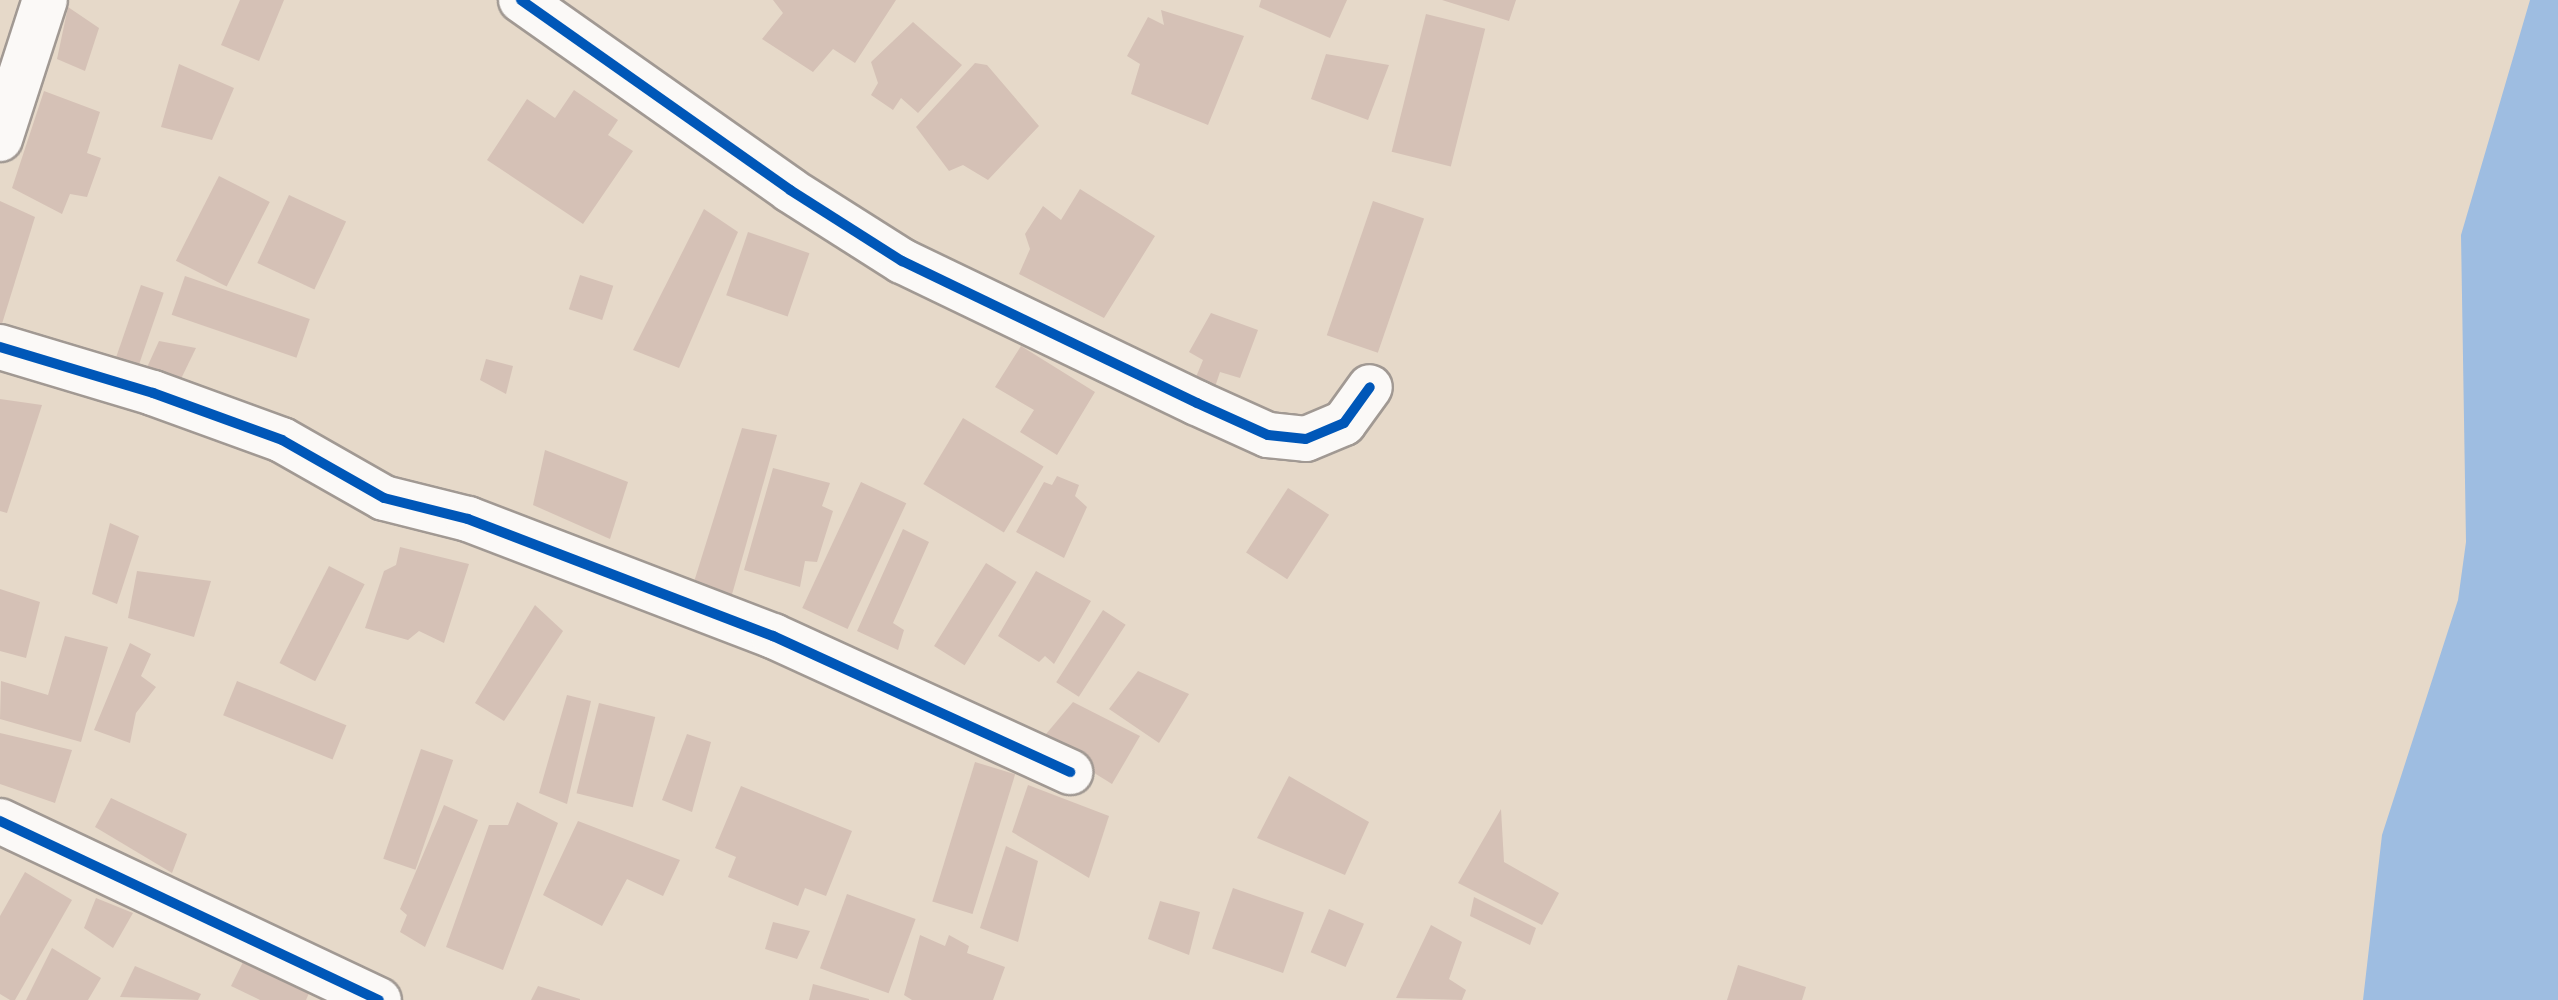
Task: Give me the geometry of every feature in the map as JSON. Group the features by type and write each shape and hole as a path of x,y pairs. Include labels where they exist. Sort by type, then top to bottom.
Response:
{"street":[{"path":"0,139 45,0"},
{"path":"541,6 790,190 902,261 1268,435 1306,439 1327,434 1357,409 1370,387"},
{"path":"0,347 153,393 282,440 384,498 468,519 773,636 1070,772"},
{"path":"0,821 379,1000"}],"water":[{"path":"2530,0 2558,0 2558,1000 2363,1000 2382,835 2458,600 2466,542 2461,235"}],"building":[{"path":"240,0 284,0 259,61 221,45"},
{"path":"773,0 896,0 855,63 833,49 813,72 762,39 783,13"},
{"path":"1261,0 1347,0 1330,38 1259,7"},
{"path":"1442,0 1516,0 1509,21"},
{"path":"68,7 99,28 85,71 57,59"},
{"path":"1161,10 1244,36 1208,125 1131,94 1140,64 1127,56 1148,17 1164,25"},
{"path":"1426,14 1485,29 1451,167 1392,152"},
{"path":"913,22 962,65 918,113 901,98 893,110 871,95 878,83 871,62"},
{"path":"1326,54 1389,65 1368,120 1311,99"},
{"path":"975,63 987,65 1039,126 988,180 963,165 949,171 916,127"},
{"path":"179,64 234,88 212,140 161,127"},
{"path":"574,90 618,120 608,135 633,151 583,224 487,160 527,99 555,118"},
{"path":"44,91 100,112 87,153 101,158 87,197 70,194 62,214 12,188"},
{"path":"219,176 270,202 227,287 176,261"},
{"path":"1080,189 1155,236 1104,318 1019,274 1030,249 1025,234 1043,206 1061,220"},
{"path":"289,195 346,222 314,290 257,263"},
{"path":"0,201 35,217 1,327 0,327"},
{"path":"1373,201 1424,219 1378,353 1327,335"},
{"path":"704,209 738,232 679,368 633,350"},
{"path":"748,232 809,253 788,317 726,295"},
{"path":"580,275 613,286 602,320 569,309"},
{"path":"185,276 310,319 296,358 172,315"},
{"path":"141,285 164,293 138,368 115,360"},
{"path":"1211,313 1258,330 1240,378 1220,372 1215,387 1196,377 1203,360 1189,352"},
{"path":"159,341 196,348 178,385 144,374"},
{"path":"1021,346 1095,392 1057,455 1020,432 1034,410 995,387"},
{"path":"486,359 513,366 506,394 480,380"},
{"path":"0,399 42,405 7,513 0,511"},
{"path":"963,418 1044,466 1004,532 923,484"},
{"path":"742,428 777,435 731,598 693,585"},
{"path":"545,450 628,482 610,539 533,505"},
{"path":"773,468 830,483 822,506 833,511 817,562 805,561 800,587 744,570"},
{"path":"1057,476 1079,485 1075,496 1087,507 1064,558 1016,532 1044,482 1052,485"},
{"path":"861,482 906,503 848,629 802,608"},
{"path":"1288,488 1329,515 1287,579 1246,553"},
{"path":"110,523 139,536 117,604 92,594"},
{"path":"903,529 929,542 893,623 904,630 898,650 857,631"},
{"path":"400,547 469,564 444,643 419,631 408,640 365,628 384,571 396,565"},
{"path":"986,563 1017,582 965,665 934,646"},
{"path":"329,566 365,584 315,681 280,663"},
{"path":"137,571 211,581 194,637 128,618"},
{"path":"1036,571 1091,601 1054,664 1045,656 1039,662 998,636"},
{"path":"0,589 40,602 26,658 0,651"},
{"path":"535,605 563,631 504,721 475,703"},
{"path":"1103,610 1126,625 1079,697 1056,682"},
{"path":"65,636 108,647 81,742 0,719 1,681 48,695"},
{"path":"130,643 151,654 141,676 156,687 136,713 130,743 94,730"},
{"path":"1138,671 1189,694 1159,743 1109,709"},
{"path":"237,681 346,725 333,760 223,715"},
{"path":"567,695 591,701 567,804 539,793"},
{"path":"1073,702 1140,736 1112,784 1041,740"},
{"path":"599,703 655,717 633,807 577,793"},
{"path":"0,733 72,750 55,803 0,784"},
{"path":"687,734 711,742 692,812 662,800"},
{"path":"421,749 453,760 415,870 383,859"},
{"path":"975,762 1015,774 972,914 932,902"},
{"path":"1289,776 1369,822 1345,875 1257,838"},
{"path":"1028,785 1109,816 1089,878 1012,832"},
{"path":"741,786 852,831 826,896 805,888 798,906 728,877 736,857 715,848"},
{"path":"111,798 187,834 172,873 95,827"},
{"path":"517,802 558,823 503,970 446,947 489,825 508,825"},
{"path":"444,805 478,820 425,947 400,932 407,915 400,909"},
{"path":"1501,809 1504,862 1559,893 1542,925 1458,883"},
{"path":"578,821 680,860 663,896 627,879 602,926 543,895"},
{"path":"1006,846 1038,861 1018,942 980,928"},
{"path":"25,872 72,900 15,1000 10,1000 0,994 0,916"},
{"path":"1233,888 1304,912 1283,973 1212,949"},
{"path":"847,894 916,919 889,993 820,968"},
{"path":"1474,897 1536,928 1530,945 1470,916"},
{"path":"96,898 133,913 113,948 84,928"},
{"path":"1160,901 1200,912 1189,955 1148,939"},
{"path":"1329,909 1364,924 1346,967 1311,952"},
{"path":"773,922 810,931 797,959 765,949"},
{"path":"1431,925 1462,942 1449,979 1466,990 1462,1000 1396,998"},
{"path":"920,935 945,946 949,935 969,946 967,953 1005,967 993,1000 912,1000 904,995"},
{"path":"52,948 101,978 88,1000 26,1000"},
{"path":"245,958 310,991 306,1000 260,1000 231,986"},
{"path":"1738,965 1806,987 1802,1000 1727,1000"},
{"path":"135,966 201,994 198,1000 120,997"},
{"path":"813,984 869,999 869,1000 809,1000"},
{"path":"538,986 580,999 580,1000 531,1000"}],"cycle path":[{"path":"521,0 790,190 902,261 1197,403 1268,435 1306,439 1344,423 1370,387"},
{"path":"0,347 153,393 282,440 384,498 468,519 773,636 1070,772"},
{"path":"0,821 379,1000"}]}
